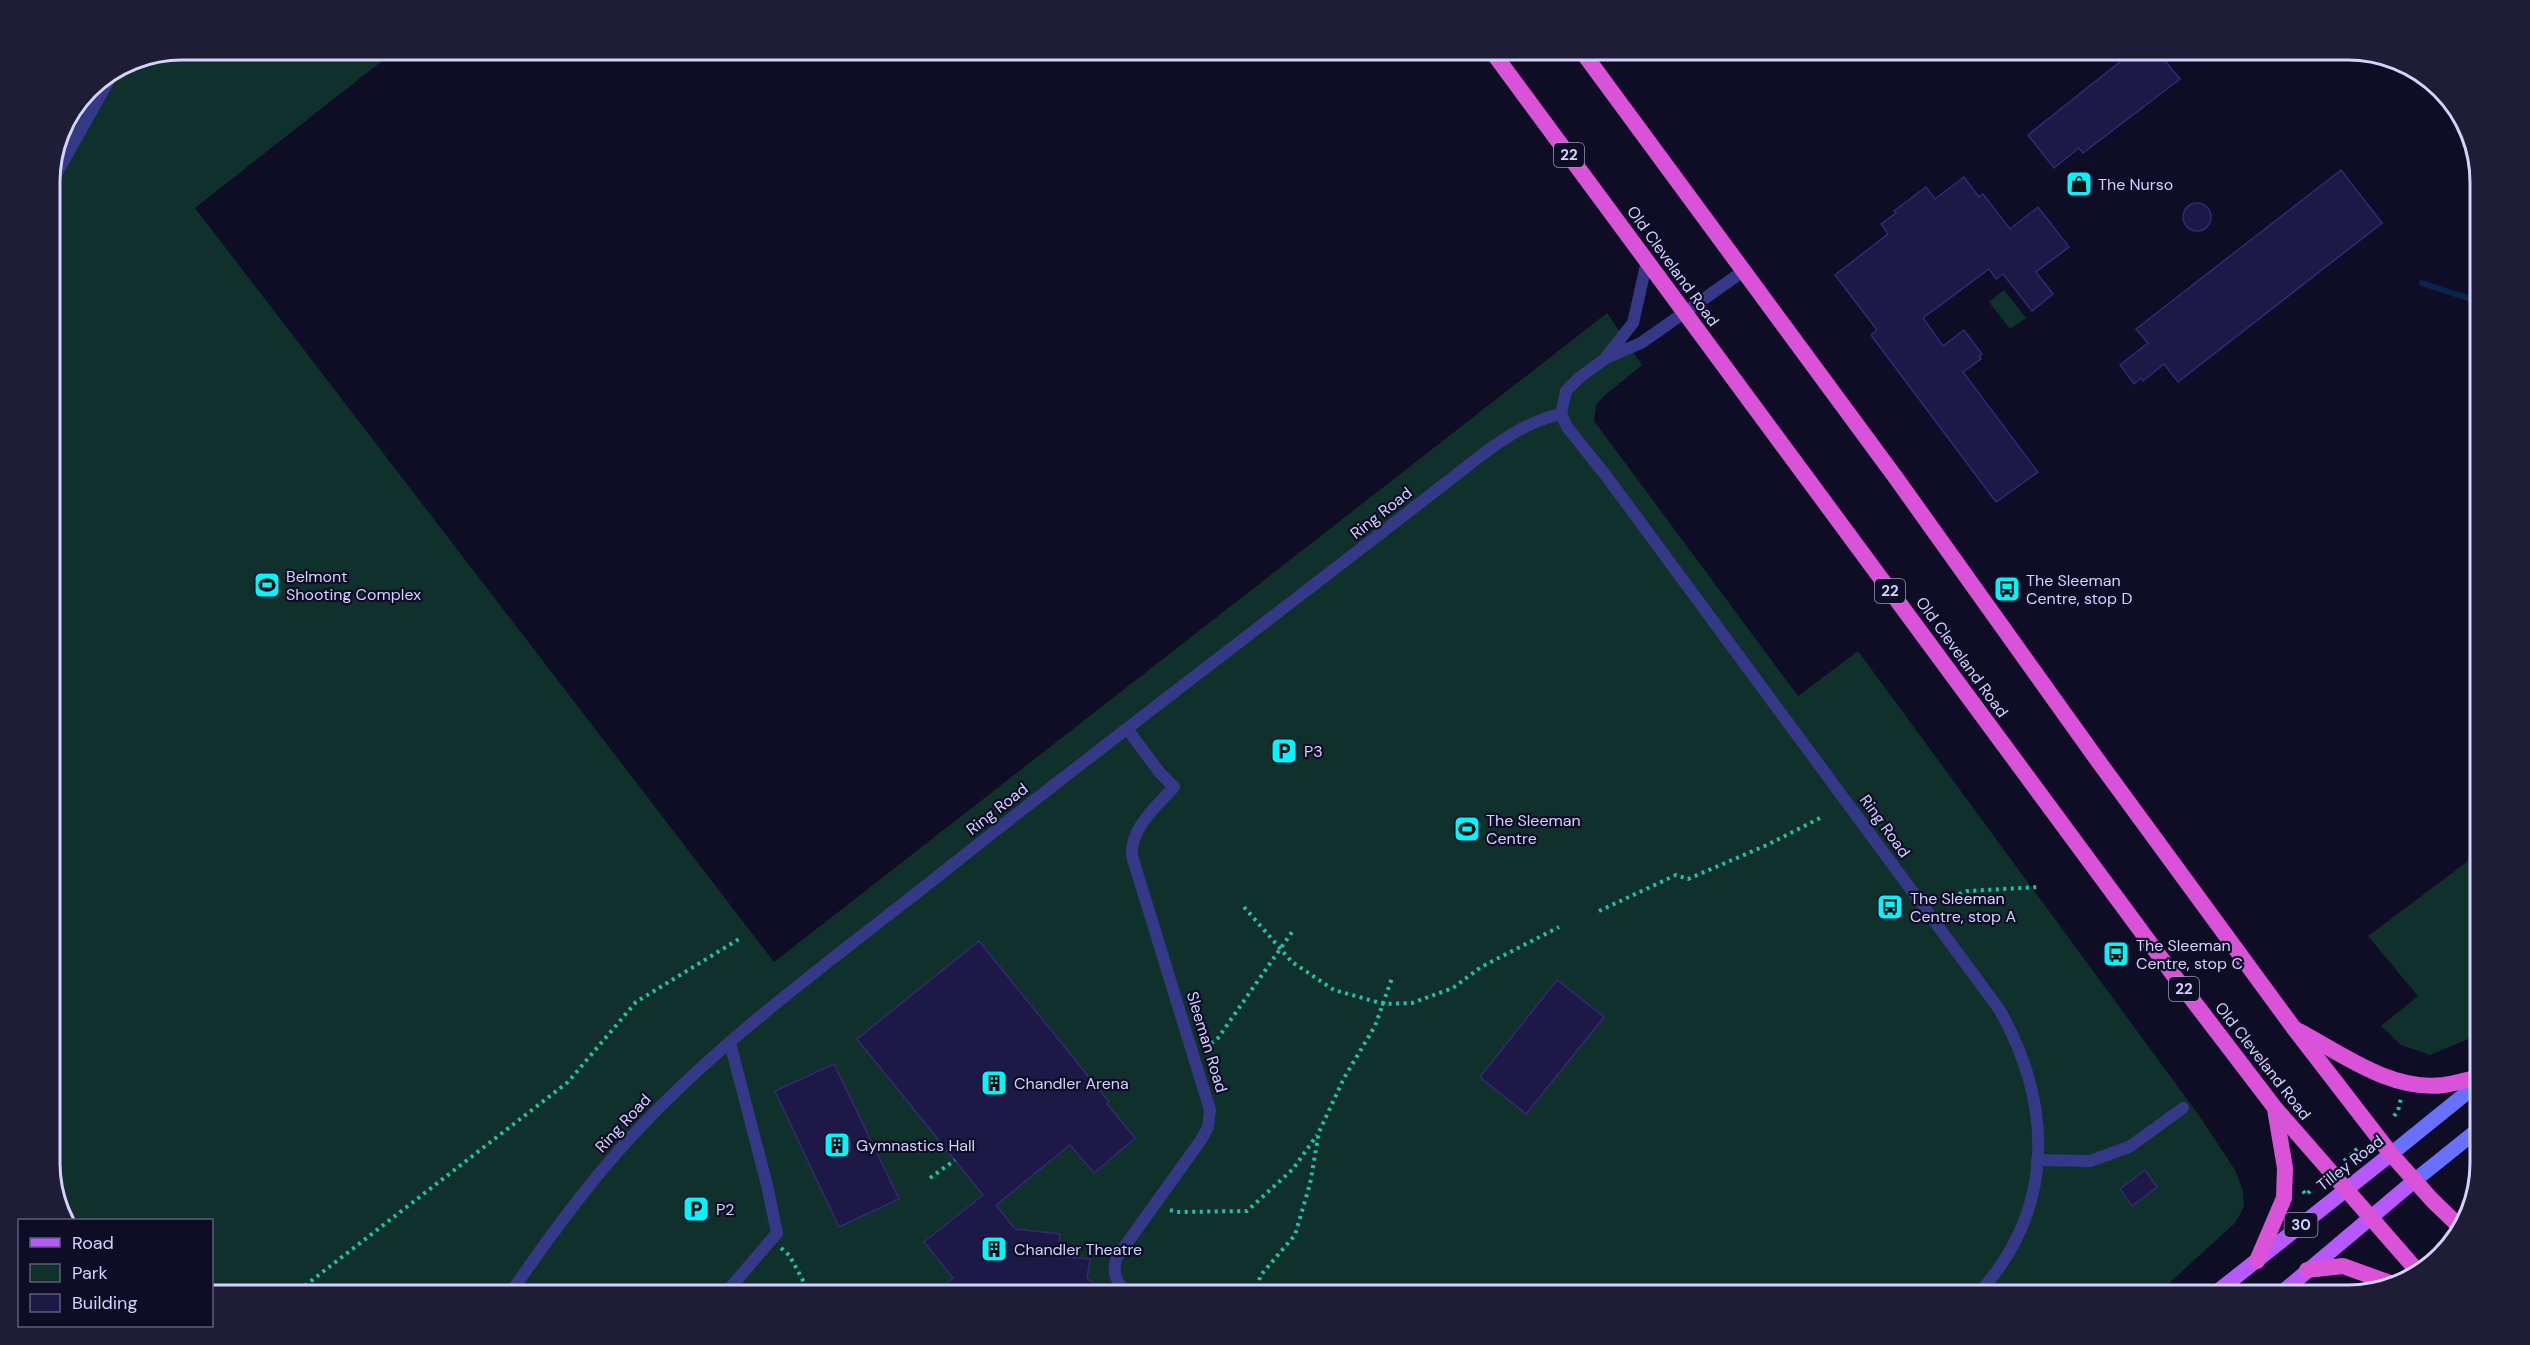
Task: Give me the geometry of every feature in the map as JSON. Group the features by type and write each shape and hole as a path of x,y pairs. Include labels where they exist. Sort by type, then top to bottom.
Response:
{"highway":[{"name":"Old Cleveland Road","path":"1498,60 2168,968 2275,1108 2413,1266"},
{"path":"1588,60 1745,270 2096,758 2293,1027 2391,1154 2454,1221"},
{"path":"2293,1027 2394,1079 2429,1086 2470,1079"},
{"path":"2257,1261 2284,1198 2285,1168 2275,1108"},
{"path":"2307,1270 2343,1266 2382,1280"}],"main road":[{"name":"Tilley Road","path":"2227,1285 2470,1091"},
{"path":"2369,1218 2470,1137"},
{"name":"30","path":"2291,1285 2369,1218"}],"lane":[{"path":"61,165 105,88"},
{"path":"1606,358 1633,323 1647,261"},
{"path":"1561,414 1566,391 1573,383 1606,358 1641,343 1745,270"},
{"name":"Ring Road","path":"517,1285 594,1179 648,1119 730,1043 1003,825 1510,434 1547,417 1561,414 1567,427 1614,486 1999,1009 2024,1057 2032,1085 2038,1126 2037,1160 2028,1210 2011,1248 1986,1285"},
{"name":"Sleeman Road","path":"1120,1285 1116,1279 1115,1263 1122,1248 1155,1205 1208,1127 1210,1110 1132,856 1139,828 1174,787 1160,773 1128,730"},
{"path":"730,1043 775,1217 777,1233 733,1285"},
{"path":"2037,1160 2090,1161 2129,1147 2183,1108"}],"path":[{"path":"1599,911 1676,875 1689,879 1767,846 1822,817"},
{"path":"1952,897 1967,891 2040,888"},
{"path":"1244,907 1292,962 1334,990 1384,1004 1412,1003 1452,988 1481,967 1559,927"},
{"path":"1202,1078 1212,1070 1204,1048 1218,1038 1292,932"},
{"path":"307,1285 568,1082 636,1002 739,939"},
{"path":"1155,1205 1176,1212 1247,1211 1293,1169 1319,1132 1344,1078 1375,1026 1392,978"},
{"path":"2394,1116 2398,1112 2403,1092"},
{"path":"1259,1285 1260,1276 1295,1235 1310,1184 1319,1132"},
{"path":"2344,1161 2360,1146"},
{"path":"930,1178 955,1160"},
{"path":"771,1240 789,1255 805,1285"}],"green space":[{"name":"The Sleeman Centre","path":"174,60 383,60 195,208 774,962 1607,313 1642,365 1596,405 1594,421 1798,696 1858,651 2198,1114 2235,1170 2243,1191 2244,1207 2235,1223 2167,1285 213,1285 213,1219 74,1219 62,1186 60,1171 60,174 64,151 73,128 85,108 102,90 121,76 159,62"},
{"path":"2004,290 2026,318 2010,329 1989,302"},
{"path":"2470,860 2470,1038 2430,1055 2401,1045 2381,1026 2418,996 2368,936"}],"building":[{"path":"2122,60 2164,60 2180,79 2083,153 2079,148 2054,168 2028,135"},
{"path":"2341,170 2382,223 2178,382 2164,364 2143,381 2141,378 2134,384 2120,365 2148,343 2136,329"},
{"path":"1964,177 1979,197 1983,194 2010,229 2038,207 2069,247 2036,272 2053,294 2032,311 2003,274 1996,279 1989,269 1923,318 1943,346 1964,330 1982,354 1979,356 1981,359 1963,372 2038,472 1996,502 1871,335 1877,330 1835,275 1888,234 1881,224 1896,213 1894,211 1926,187 1935,199"},
{"path":"2197,203 2207,207 2211,217 2207,227 2197,231 2187,227 2183,217 2187,207"},
{"name":"Chandler Arena","path":"979,941 1109,1102 1107,1104 1135,1138 1094,1173 1070,1145 996,1205 1015,1229 1060,1234 1057,1256 1090,1259 1087,1278 1095,1285 945,1285 953,1278 924,1242 983,1195 857,1039"},
{"path":"1557,980 1604,1017 1526,1114 1480,1077"},
{"name":"Gymnastics Hall","path":"834,1064 899,1199 839,1227 775,1091"},
{"path":"2145,1170 2157,1187 2132,1206 2120,1189"}],"waterway":[{"path":"2422,283 2470,299"}],"place":[{"name":"The Nurso","path":"2079,184"},
{"name":"Belmont Shooting Complex","path":"267,585"},
{"name":"The Sleeman Centre, stop D","path":"2007,589"},
{"name":"P3","path":"1284,751"},
{"name":"The Sleeman Centre","path":"1467,829"},
{"name":"The Sleeman Centre, stop A","path":"1890,907"},
{"name":"The Sleeman Centre, stop C","path":"2116,954"},
{"name":"Chandler Arena","path":"994,1083"},
{"name":"Gymnastics Hall","path":"837,1145"},
{"name":"P2","path":"696,1209"},
{"name":"Chandler Theatre","path":"994,1249"}]}
